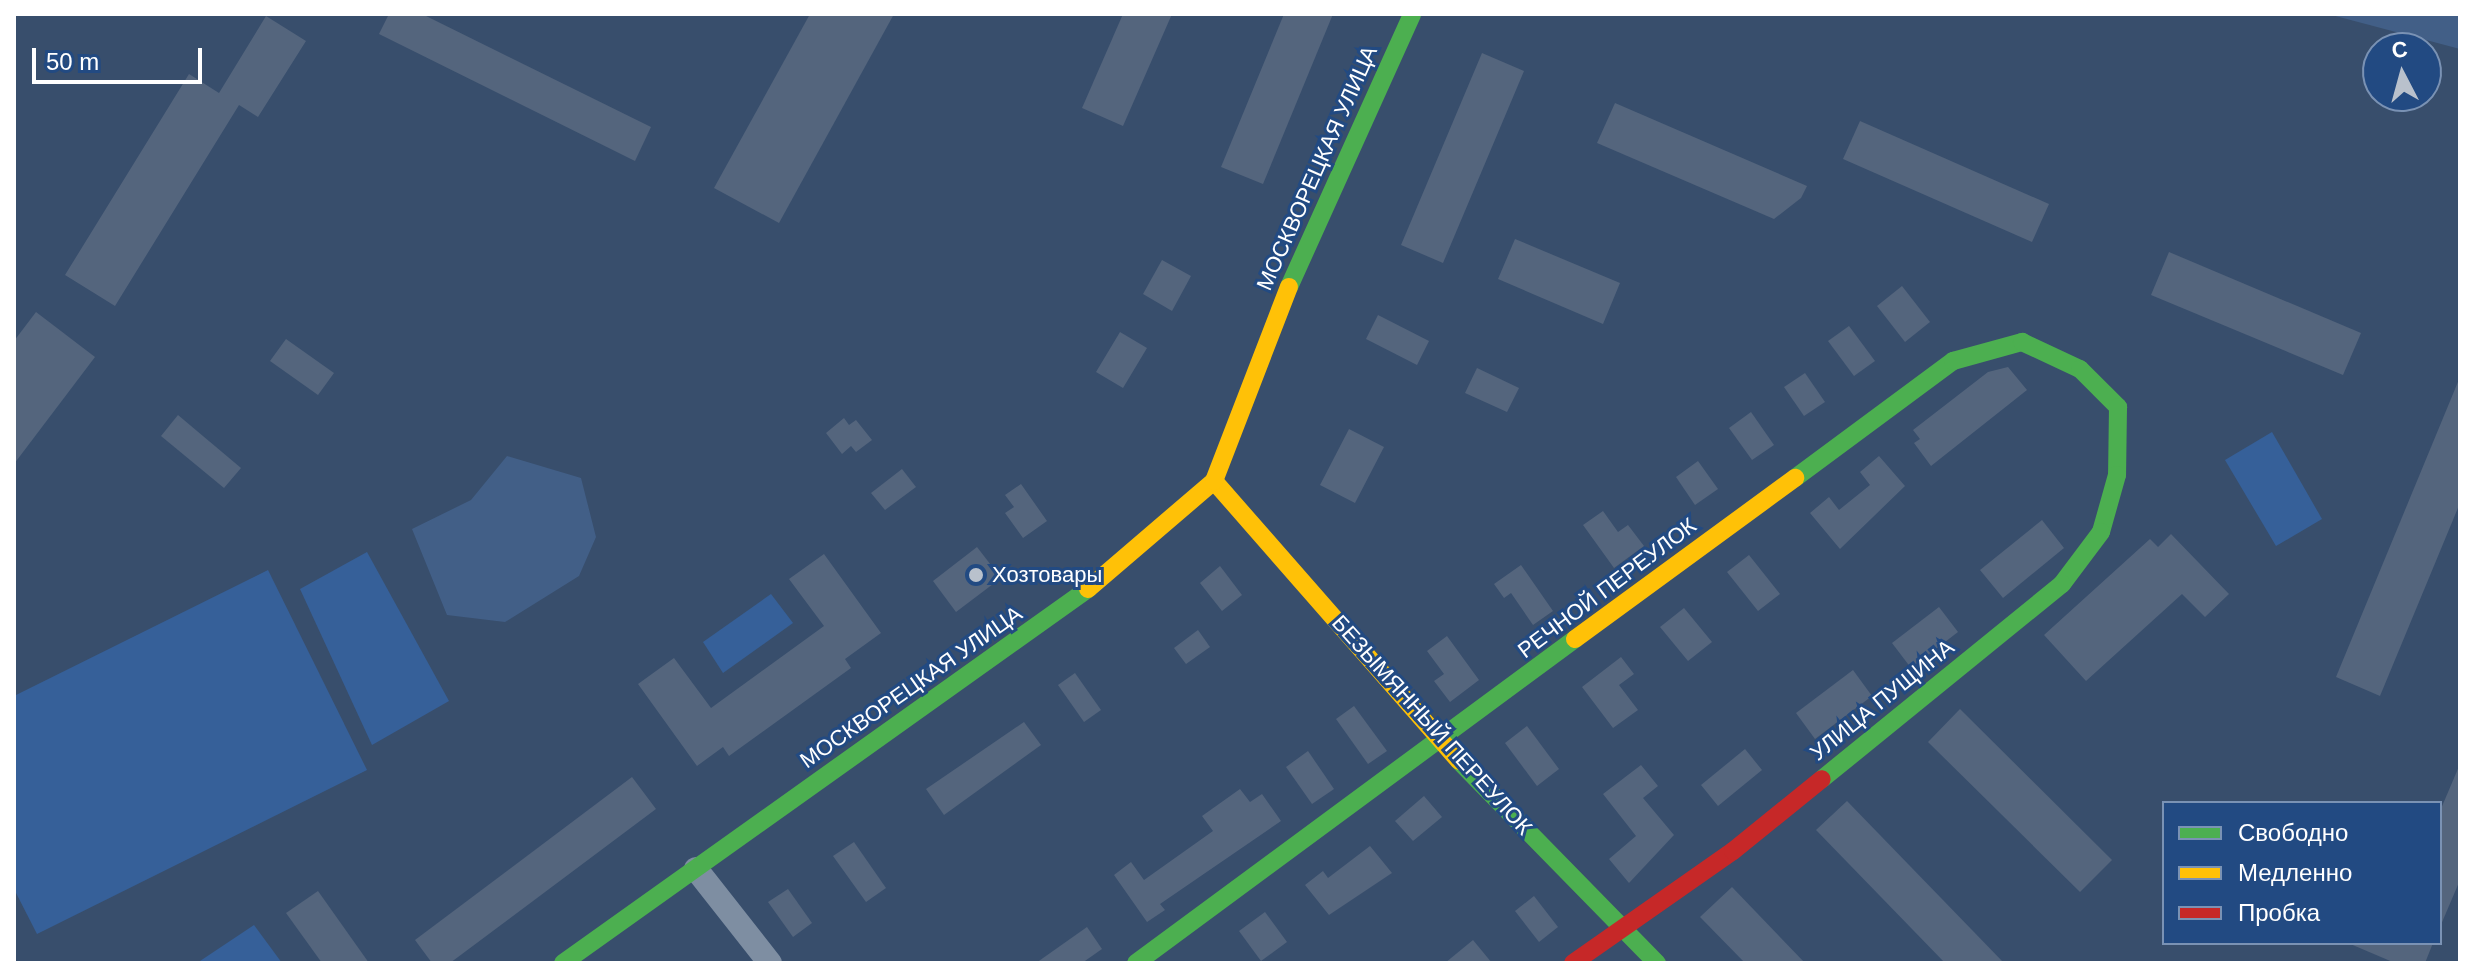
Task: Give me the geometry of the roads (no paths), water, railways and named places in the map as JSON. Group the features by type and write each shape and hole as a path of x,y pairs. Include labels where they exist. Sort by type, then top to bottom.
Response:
{"street":[{"name":"МОСКВОРЕЦКАЯ УЛИЦА","path":"563,963 1094,585 1214,481 1312,226 1412,14"},
{"name":"РЕЧНОЙ ПЕРЕУЛОК","path":"1136,963 1441,742 1953,361 2022,342 2080,369 2118,407"},
{"name":"УЛИЦА ПУЩИНА","path":"1573,963 1733,851 2062,584 2101,532 2117,475 2118,407"},
{"name":"БЕЗЫМЯННЫЙ ПЕРЕУЛОК","path":"1214,481 1441,742 1657,963"},
{"path":"696,869 770,963"}],"place":[{"name":"Хозтовары","path":"976,575"}]}
